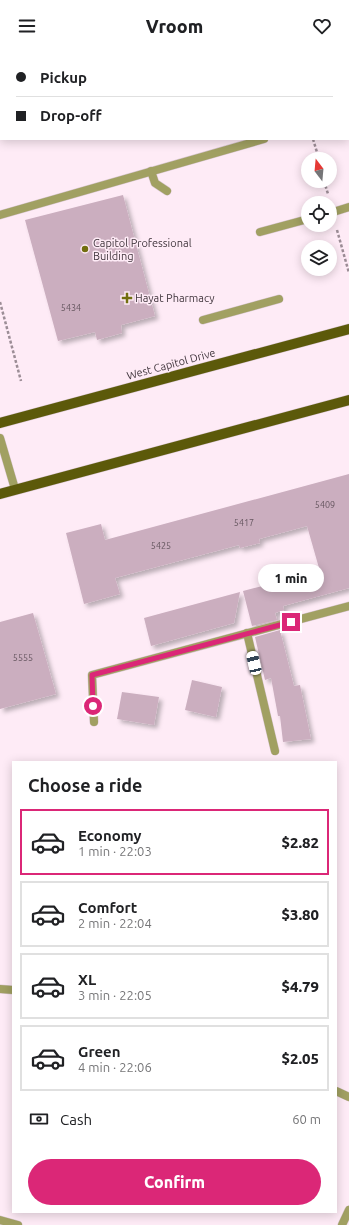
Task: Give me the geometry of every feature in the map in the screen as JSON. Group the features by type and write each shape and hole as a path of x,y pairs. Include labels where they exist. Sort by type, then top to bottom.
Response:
{"main road":[{"name":"West Capitol Drive","path":"0,423 349,329"},
{"path":"0,494 349,400"}],"street":[{"path":"0,215 260,140"},
{"path":"151,171 155,183 167,191"},
{"path":"337,211 349,207"},
{"path":"260,232 301,221"},
{"path":"203,320 279,299"},
{"path":"0,438 15,489"},
{"path":"94,722 92,675 349,606"},
{"path":"247,633 275,751"},
{"path":"0,989 12,990"},
{"path":"337,1091 349,1097"},
{"path":"342,1225 349,1210"},
{"path":"0,1220 18,1225"}],"path":[{"path":"313,140 317,152"},
{"path":"0,302 21,381"}],"building":[{"name":"Capitol Professional Building","path":"123,195 155,316 121,325 122,333 97,340 95,332 58,341 25,220"},
{"path":"349,474 349,588 283,606 284,610 275,613 277,620 252,626 243,591 309,574 308,571 319,568 307,526 259,539 260,543 240,548 239,545 115,578 120,594 84,604 66,533 101,524 105,540"},
{"path":"240,592 234,623 151,646 144,618"},
{"path":"33,613 56,694 0,709 0,622"},
{"path":"280,630 294,686 300,685 311,739 283,742 280,716 278,716 271,678 265,680 255,637"},
{"path":"192,680 222,687 216,717 185,710"},
{"path":"122,692 159,697 154,725 117,719"}],"place":[{"name":"Capitol Professional Building","path":"85,249"},
{"name":"Hayat Pharmacy","path":"127,298"}],"route":[{"path":"93,706 92,675 291,622"}]}
